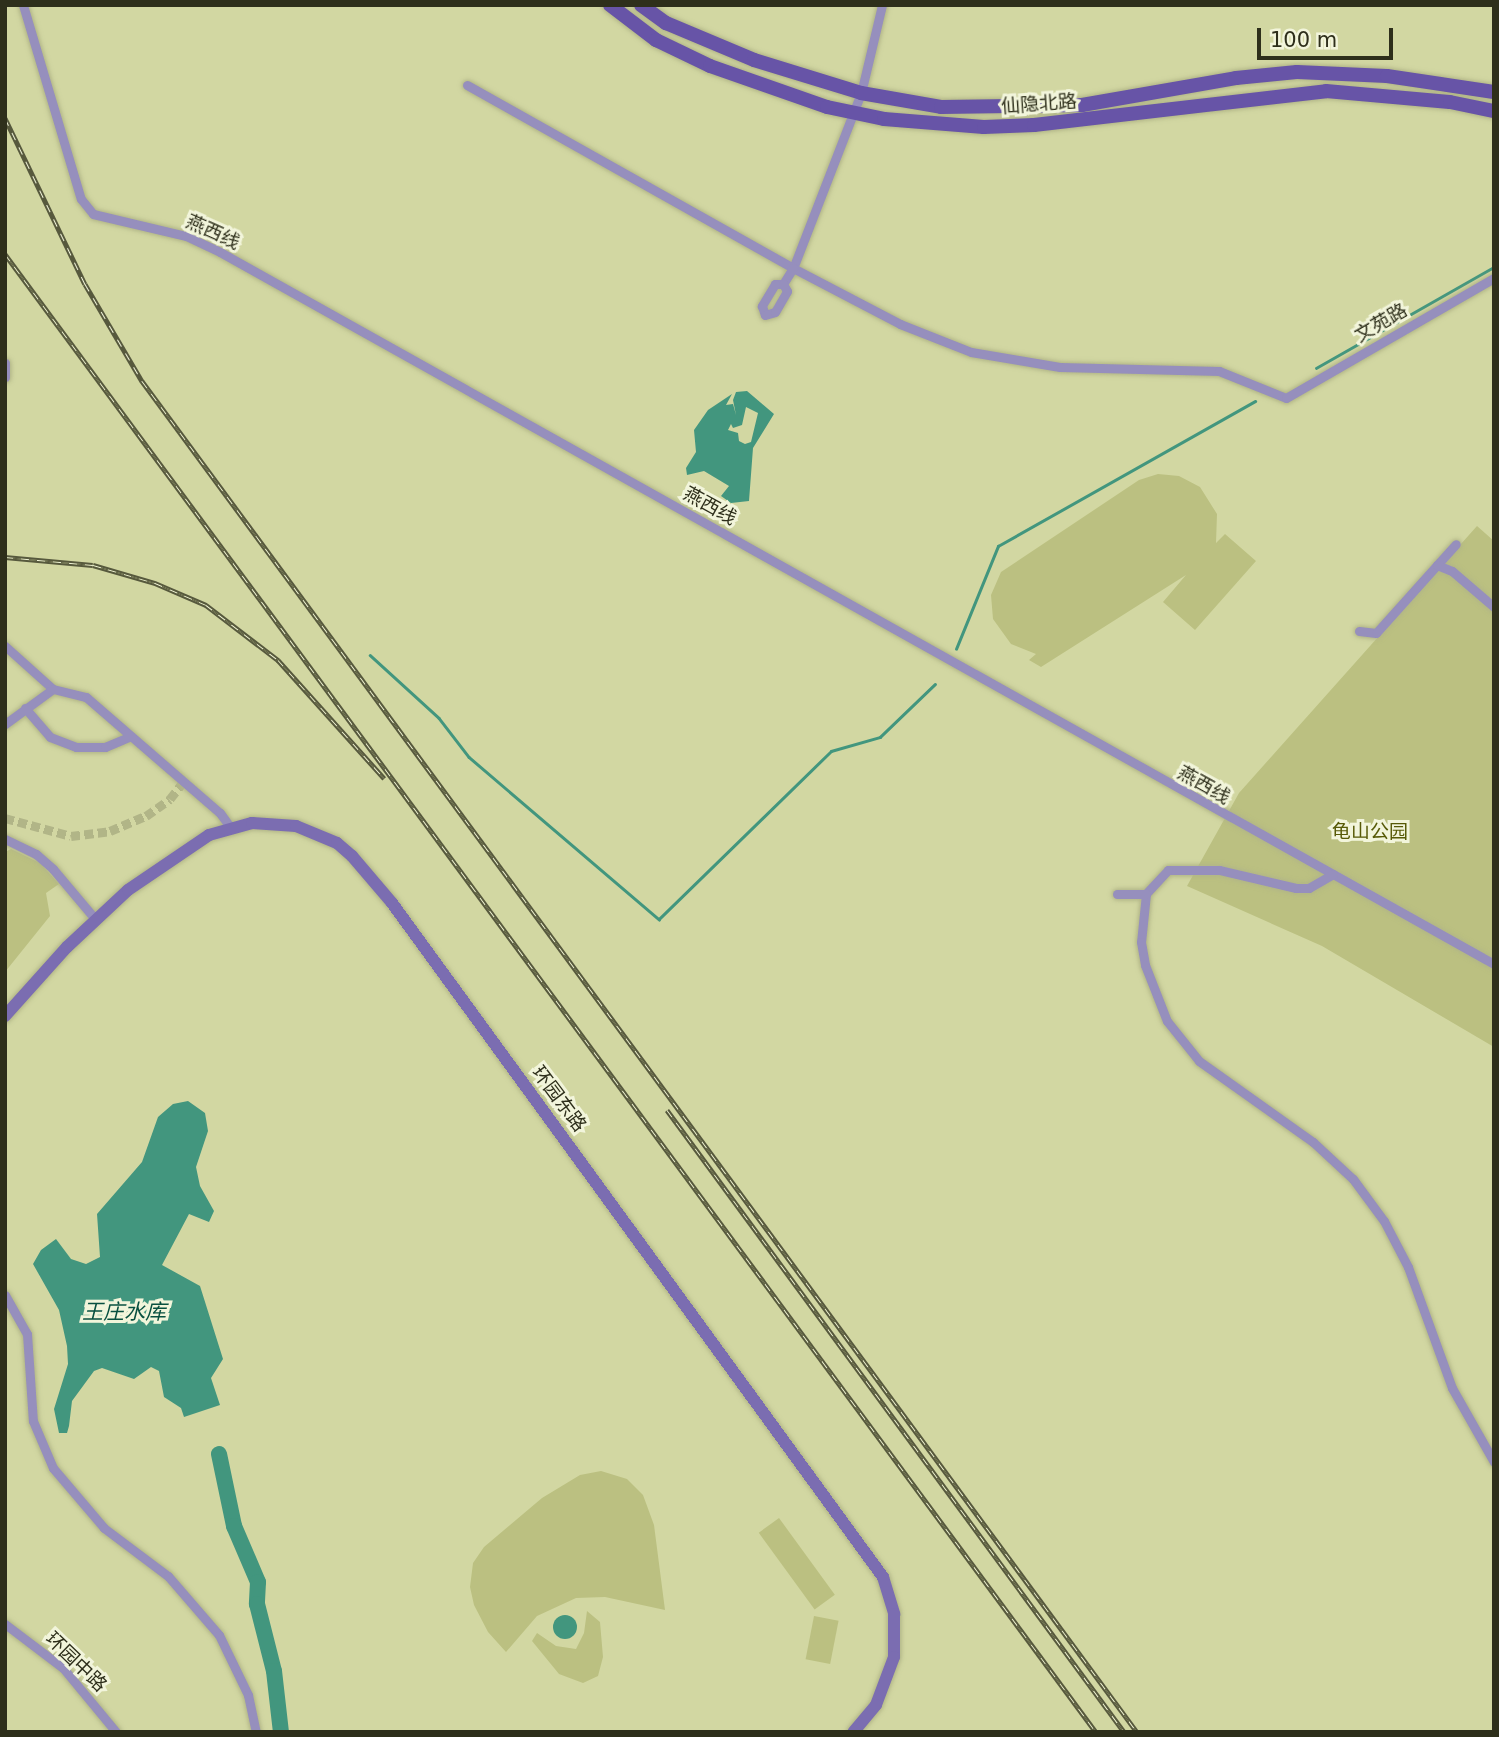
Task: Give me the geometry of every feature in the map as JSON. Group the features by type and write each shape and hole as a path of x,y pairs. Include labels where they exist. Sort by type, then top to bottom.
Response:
{"main road":[{"name":"仙隐北路","path":"610,5 685,56 746,81 854,114 940,124 1034,125 1326,91 1450,102 1494,111"},
{"name":"仙隐北路","path":"641,5 695,37 861,93 941,107 1032,109 1297,72 1387,76 1494,92"}],"street":[{"name":"燕西线","path":"23,5 81,199 93,214 186,236 220,252 1494,964"},
{"path":"783,284 793,268 854,114 882,5"},
{"path":"467,85 793,268"},
{"name":"文苑路","path":"793,268 900,324 971,352 1060,367 1219,371 1286,398 1494,278"},
{"path":"5,363 5,377"},
{"path":"1359,631 1376,634 1456,544"},
{"path":"1437,565 1452,571 1494,607"},
{"path":"5,646 53,689 86,697 220,813 230,827"},
{"path":"5,724 53,689"},
{"path":"25,708 42,731 67,745 95,748 131,736"},
{"name":"环园东路","path":"5,1016 96,920 169,860 230,827 274,822 296,826 337,843 367,871 864,1546 891,1598 895,1638 888,1681 876,1705 853,1732"},
{"path":"5,839 36,854 53,869 96,920"},
{"path":"1333,874 1309,888 1296,888 1186,866 1168,870 1146,894 1141,942 1167,1021 1217,1077 1334,1161 1384,1221 1408,1267 1452,1388 1494,1462"},
{"path":"1116,894 1146,894"},
{"path":"5,1295 27,1334 33,1421 53,1468 104,1528 168,1576 219,1635 248,1695 256,1732"},
{"name":"环园中路","path":"5,1624 63,1668 117,1732"}],"green space":[{"path":"1158,474 1179,476 1200,487 1217,514 1216,543 1225,534 1256,561 1195,630 1163,602 1186,575 1041,667 1029,660 1036,654 1011,644 993,619 991,595 1001,572 1139,480"},
{"name":"龟山公园","path":"1477,526 1494,541 1494,1047 1322,946 1187,886 1239,793"},
{"path":"11,849 40,863 59,884 46,893 50,916 5,972 5,852"},
{"path":"601,1471 627,1479 643,1495 654,1525 665,1610 605,1597 576,1598 537,1616 506,1652 488,1632 474,1605 470,1587 473,1563 484,1547 542,1498 580,1475"},
{"path":"779,1518 835,1595 815,1610 759,1533"},
{"path":"587,1611 600,1622 603,1657 598,1676 583,1683 559,1674 532,1641 537,1633 556,1646 576,1649 584,1633"},
{"path":"814,1616 839,1621 830,1664 806,1659"}],"water":[{"path":"747,391 774,414 753,448 749,501 731,503 721,496 729,486 704,471 687,475 686,468 696,452 694,430 708,410 732,394 726,405 733,404 736,415 733,400 736,392","holes":["746,407 758,413 751,442 745,444 739,441 738,433 728,430 731,424 733,428 742,425"]},
{"name":"王庄水库","path":"188,1101 205,1113 208,1131 196,1167 200,1186 214,1211 209,1222 189,1214 162,1265 200,1286 223,1359 211,1378 220,1405 184,1417 181,1408 164,1397 159,1371 151,1367 134,1379 102,1368 94,1371 72,1401 67,1433 59,1433 54,1409 68,1364 67,1346 59,1310 33,1264 41,1250 56,1239 71,1259 86,1264 100,1257 97,1214 142,1162 158,1117 173,1104"},
{"path":"565,1615 576,1622 577,1627 570,1638 565,1639 554,1632 553,1627 560,1616"}],"waterway":[{"path":"1316,368 1494,267"},
{"path":"956,649 998,546 1255,401"},
{"path":"370,655 439,718 469,757 659,919 831,751 880,737 935,684"},
{"path":"219,1454 234,1526 258,1582 257,1604 274,1671 281,1732"}],"tunnel":[{"path":"5,818 71,836 110,831 146,816 170,799 184,781"}],"railway":[{"path":"5,118 85,284 142,381 1137,1732"},
{"path":"5,254 1096,1732"},
{"path":"5,557 93,565 155,583 206,605 278,660 384,778"},
{"path":"667,1110 1124,1732"}]}
